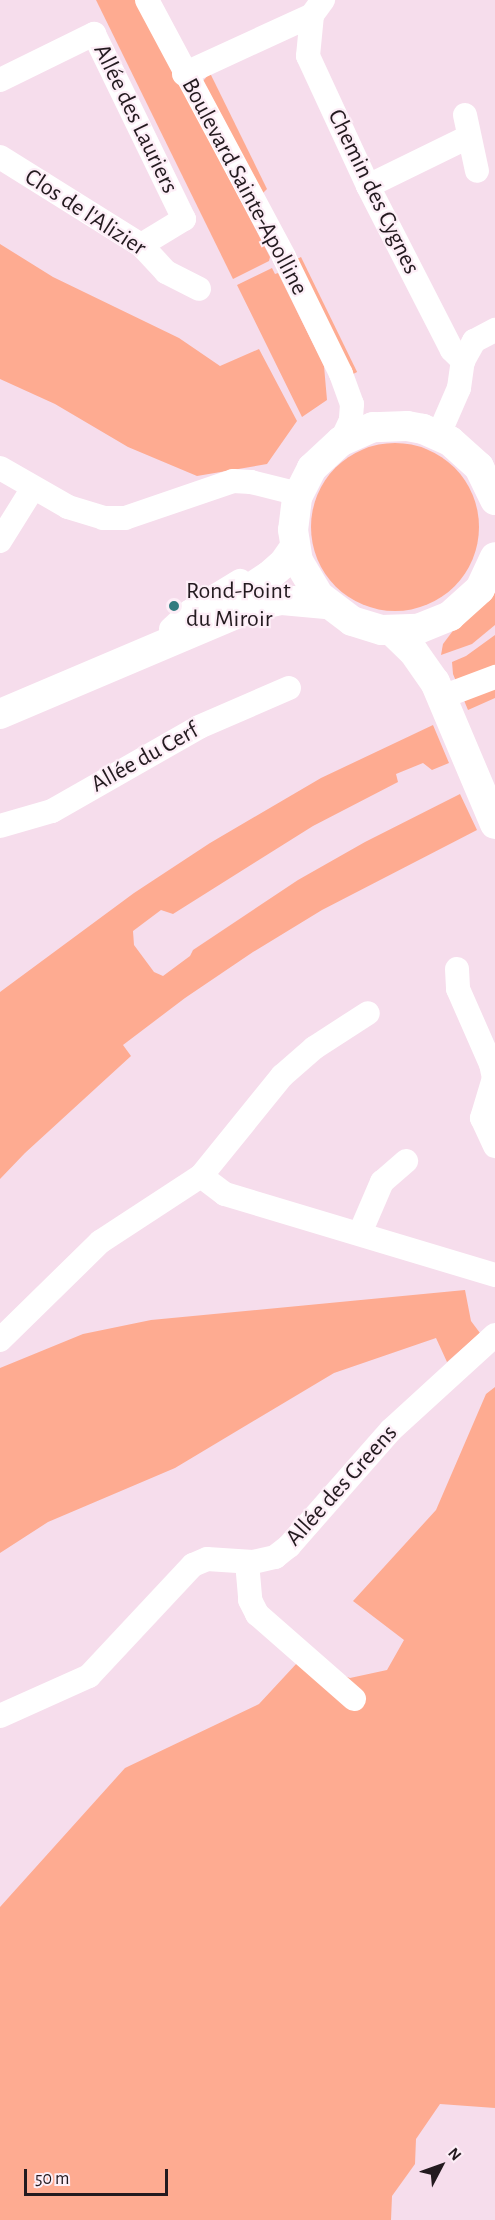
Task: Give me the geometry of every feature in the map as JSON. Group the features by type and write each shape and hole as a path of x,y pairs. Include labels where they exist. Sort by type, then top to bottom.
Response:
{"main road":[{"path":"495,500 487,470 461,448 439,434 423,429 390,425 373,427 341,441 312,468 298,494 294,539 307,579 326,604 352,621 392,632 418,629 442,621 459,610 474,596 485,580 495,556"},
{"path":"0,702 171,629 248,592 276,570 294,539"},
{"path":"0,714 255,606 282,600 326,604"},
{"path":"442,621 433,660 443,699 495,824"},
{"path":"392,632 413,651 443,699"}],"street":[{"name":"Boulevard Sainte-Apolline","path":"147,0 184,74 284,257 341,374 352,404 351,420 341,441"},
{"name":"Chemin des Cygnes","path":"184,74 317,7"},
{"name":"Chemin des Cygnes","path":"317,7 308,56 368,186 452,350 463,361"},
{"name":"Allée des Lauriers","path":"0,80 94,34 184,219 141,246"},
{"path":"368,186 467,126 477,171"},
{"name":"Clos de l'Alizier","path":"0,158 141,246 166,272 199,289"},
{"path":"439,434 459,388 463,361 474,340 495,330"},
{"name":"Boulevard Sainte-Apolline","path":"341,374 366,410 390,425"},
{"path":"0,468 80,512 116,519 233,481 251,482 298,494"},
{"path":"0,541 33,488"},
{"path":"443,699 495,677"},
{"name":"Allée du Cerf","path":"0,826 52,811 199,728 289,688"},
{"path":"457,969 458,989 494,1078 482,1118 495,1146"},
{"path":"0,1340 100,1242 201,1176 282,1076 314,1048 368,1012"},
{"path":"360,1233 382,1182 406,1161"},
{"path":"201,1176 225,1194 495,1275"},
{"name":"Allée des Greens","path":"0,1716 88,1676 193,1565 207,1559 247,1562 275,1557 290,1546 391,1430 495,1335"},
{"path":"247,1562 250,1600 257,1614 354,1699"}],"shaded area":[{"path":"96,0 136,0 270,257 269,261 233,279"},
{"path":"210,73 267,189 263,193 203,81"},
{"path":"0,244 53,277 179,338 220,366 259,349 297,421 267,464 197,476 128,447 55,404 0,379"},
{"path":"301,257 357,372 353,374 297,259"},
{"path":"272,268 275,274 278,273 324,366 327,400 302,417 237,285"},
{"path":"395,443 427,449 442,457 454,468 465,480 473,495 479,527 473,559 465,574 454,586 442,597 427,605 395,611 363,605 348,597 336,586 325,574 317,559 311,527 317,495 325,480 336,468 348,457 363,449"},
{"path":"495,589 495,625 472,644 441,655 443,644 455,628"},
{"path":"495,635 495,698 468,710 453,674 452,662 466,656"},
{"path":"433,725 449,763 432,770 423,763 396,774 398,782 313,826 173,914 161,910 133,931 134,945 154,972 163,976 190,956 193,950 298,880 365,842 460,794 477,830 322,910 253,952 185,998 123,1045 131,1056 25,1153 0,1179 0,992 134,893 210,843 321,778"},
{"path":"465,1290 471,1321 480,1333 447,1362 436,1338 334,1373 175,1468 48,1522 0,1553 0,1368 83,1334 151,1320"},
{"path":"495,1387 495,2108 440,2104 416,2139 415,2164 392,2196 391,2220 0,2220 0,1907 125,1768 259,1704 310,1649 336,1673 350,1678 387,1670 404,1640 353,1601 436,1510 486,1394"}],"place":[{"name":"Rond-Point du Miroir","path":"174,606"}]}
